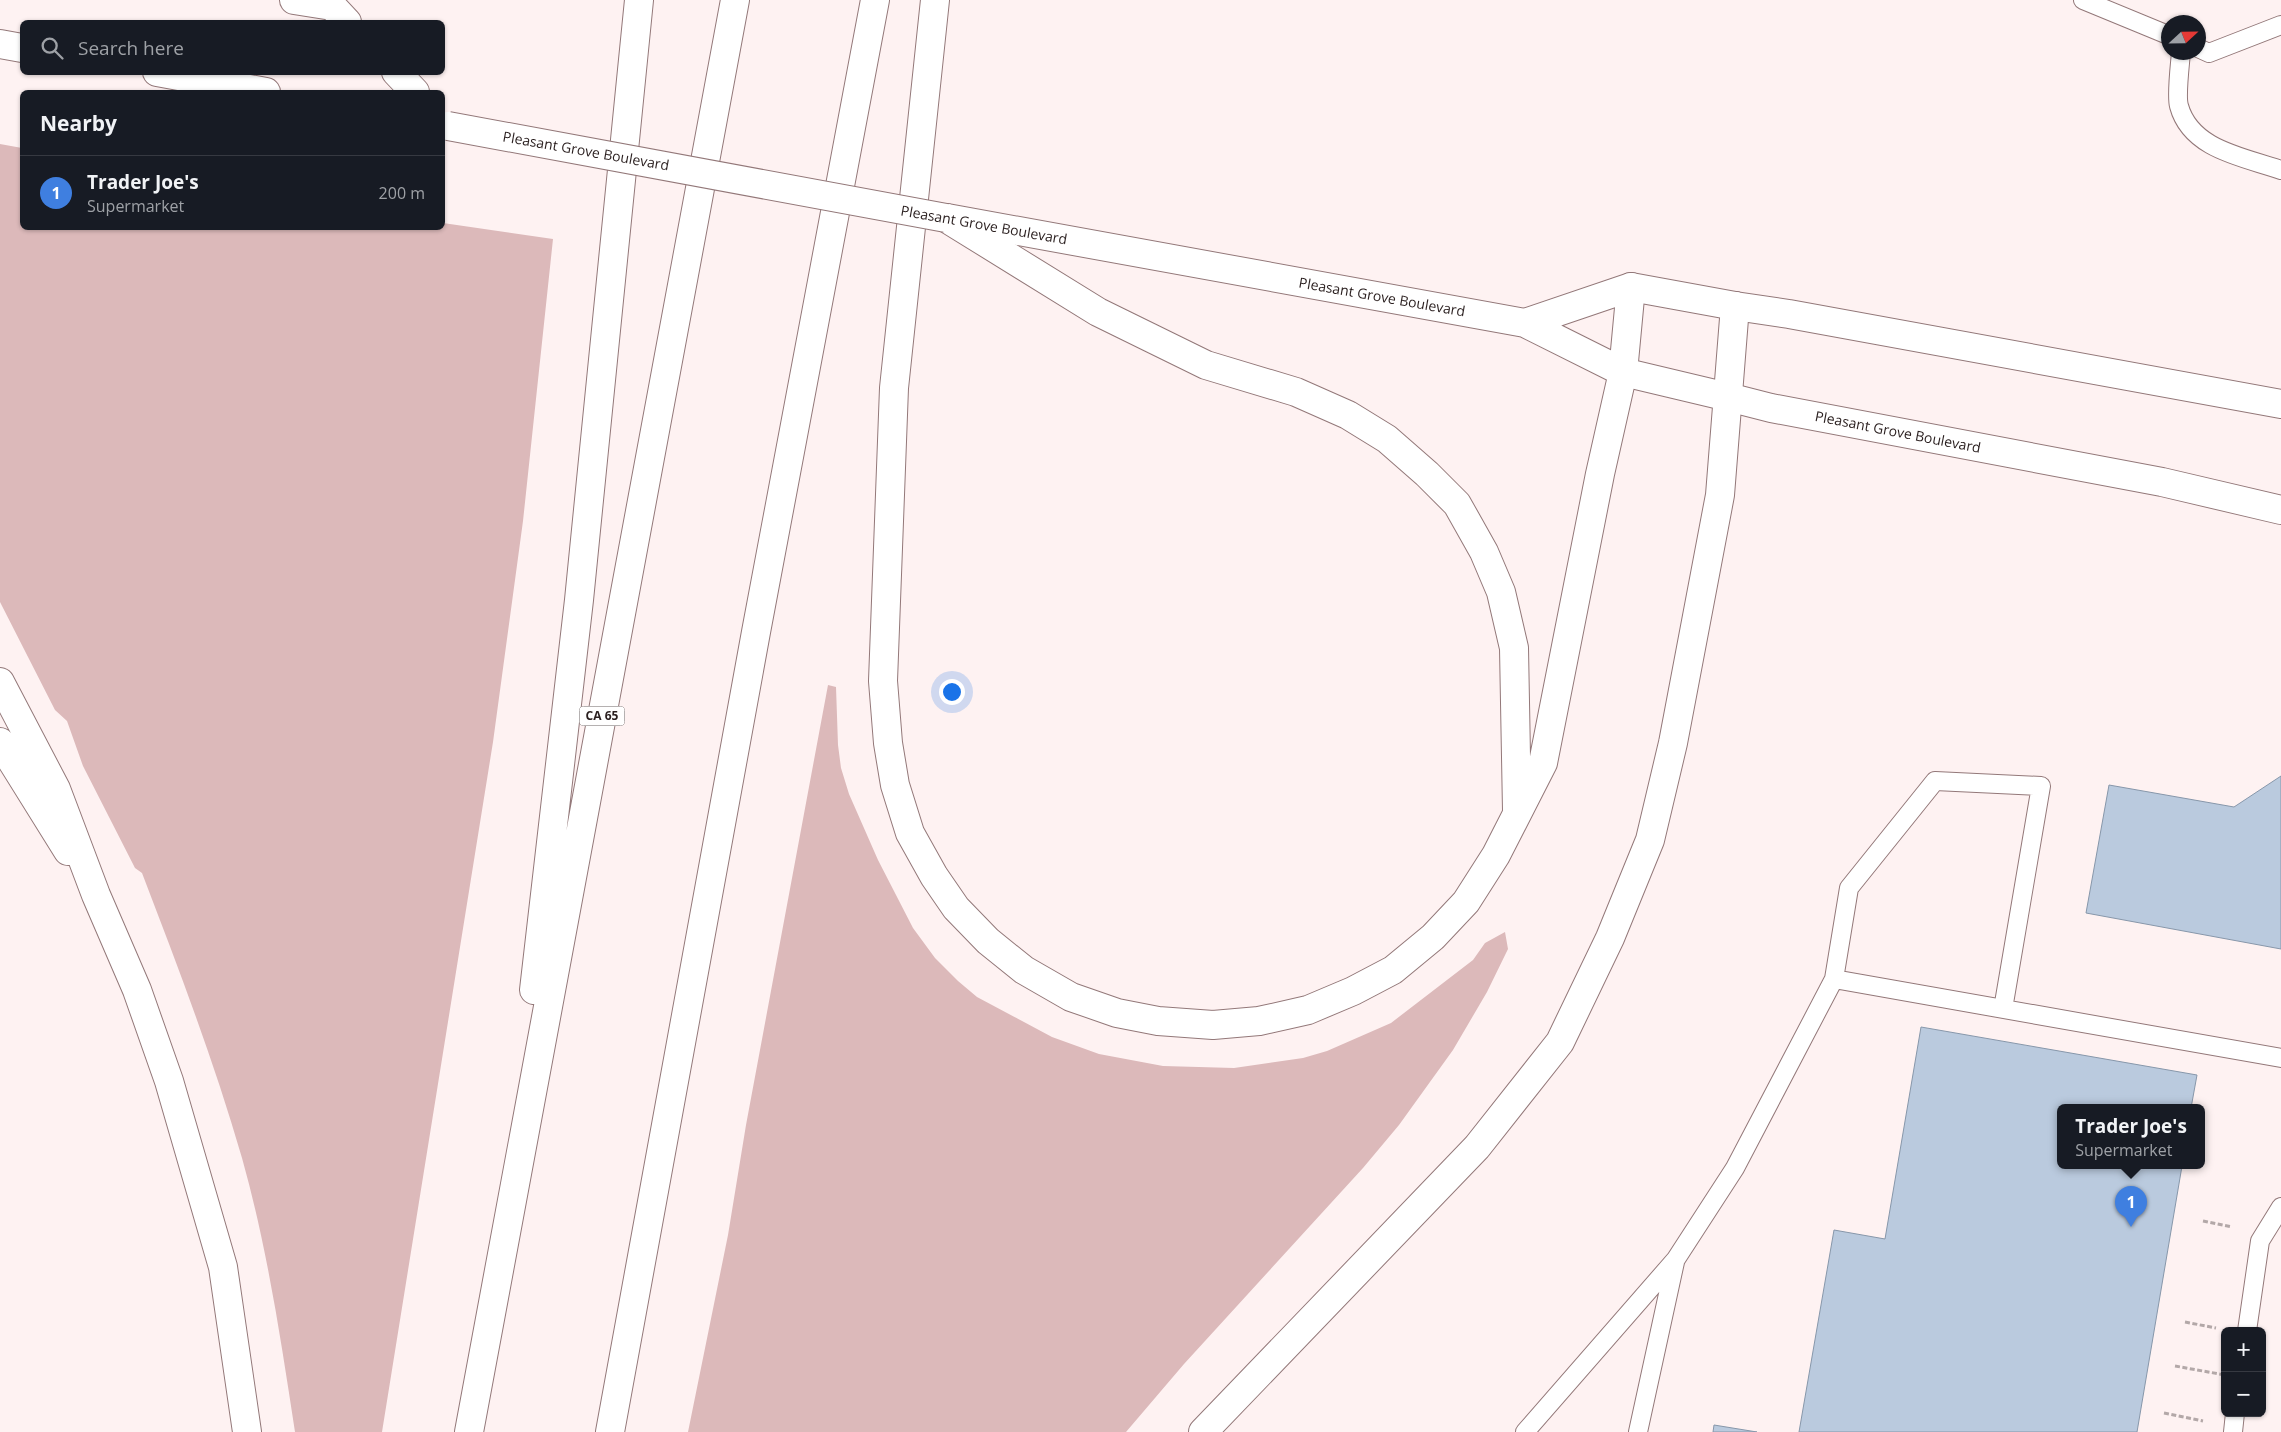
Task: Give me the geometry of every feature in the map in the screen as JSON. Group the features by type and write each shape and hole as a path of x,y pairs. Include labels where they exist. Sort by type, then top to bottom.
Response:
{"main road":[{"path":"294,0 332,6 345,20"},
{"path":"507,1227 579,600 639,0"},
{"name":"CA 65","path":"470,1432 736,0"},
{"path":"610,1432 756,632 875,0"},
{"path":"936,0 894,388 883,681 888,743 895,785 910,833 934,876 956,908 988,941 1024,970 1071,997 1117,1013 1158,1021 1213,1025 1259,1022 1308,1010 1353,991 1400,964 1433,937 1466,902 1496,855 1543,763 1600,474 1623,372 1631,287"},
{"path":"0,44 20,48"},
{"path":"173,75 255,90"},
{"path":"399,75 413,90"},
{"name":"Pleasant Grove Boulevard","path":"445,124 1093,245 1526,322 1623,372 1771,408 2162,482 2281,510"},
{"path":"946,218 1098,312 1206,365 1296,392 1348,415 1387,439 1427,474 1456,504 1484,552 1501,592 1514,648 1517,811"},
{"name":"Pleasant Grove Boulevard","path":"1526,322 1631,287 1808,317 2281,404"},
{"path":"1203,1432 1477,1147 1560,1042 1610,938 1650,840 1673,743 1720,495 1735,306"},
{"path":"0,682 56,789 96,894 137,990 169,1081 196,1168 223,1267 247,1432"},
{"path":"0,742 34,800 96,894"}],"lane":[{"path":"2083,0 2161,32"},
{"path":"2206,52 2209,53 2281,25"},
{"path":"2181,60 2178,104 2185,122 2196,136 2214,147 2281,170"},
{"path":"1525,1432 1676,1259 1734,1168 1834,980 1849,888 1935,781 2041,786 2004,1009"},
{"path":"1834,980 2281,1058"},
{"path":"2248,1327 2260,1241 2280,1209"},
{"path":"1638,1432 1676,1259"}],"path":[{"path":"2185,1322 2219,1329"},
{"path":"2175,1366 2221,1375"},
{"path":"2164,1413 2234,1424"}],"shaded area":[{"path":"0,144 20,148 20,230 445,230 445,223 553,239 523,521 493,742 382,1432 295,1432 273,1294 259,1225 242,1158 195,1014 142,873 135,868 83,766 67,721 55,710 0,602"},
{"path":"828,685 836,687 838,745 841,768 849,794 878,860 913,928 935,958 977,997 1052,1037 1099,1054 1163,1066 1234,1068 1303,1058 1327,1051 1391,1023 1473,960 1485,943 1505,932 1508,949 1487,992 1453,1050 1399,1125 1363,1168 1184,1364 1126,1432 688,1432 728,1235 746,1125"}],"building":[{"path":"2281,776 2281,949 2086,913 2109,785 2234,807"},
{"path":"1921,1027 2197,1075 2192,1104 2057,1104 2057,1169 2181,1169 2137,1432 1799,1432 1834,1230 1885,1239"},
{"path":"1714,1425 1757,1432 1713,1432"}],"place":[{"name":"Trader Joe's","path":"2131,1227"}]}
